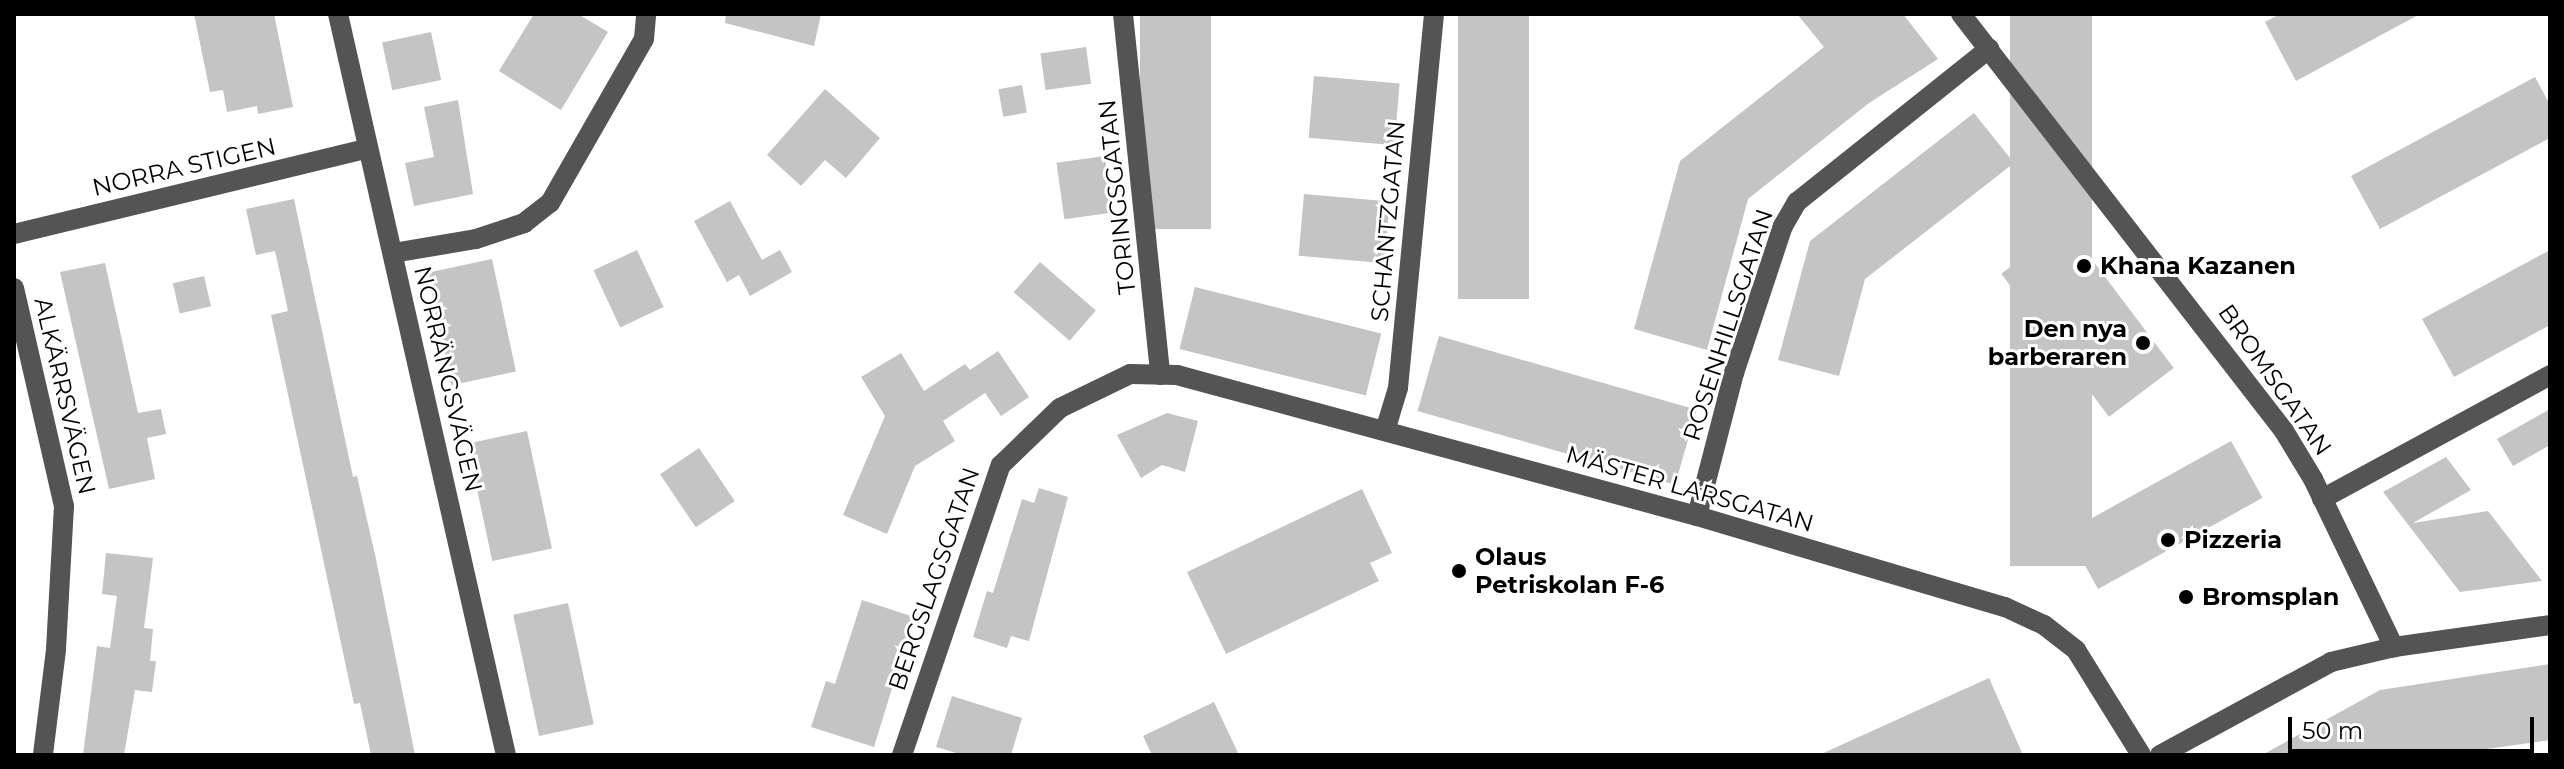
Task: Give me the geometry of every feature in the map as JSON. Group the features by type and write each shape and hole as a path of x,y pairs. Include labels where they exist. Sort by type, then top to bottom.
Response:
{"street":[{"name":"NORRÄNGSVÄGEN","path":"338,14 366,149 393,253 506,755"},
{"path":"393,253 476,239 524,223 550,203 644,39 646,14"},
{"name":"TORINGSGATAN","path":"1123,14 1149,231 1160,375"},
{"name":"SCHANTZGATAN","path":"1385,431 1398,388 1434,14"},
{"name":"BROMSGATAN","path":"1961,14 2235,363 2284,431 2322,499 2394,647"},
{"name":"ROSENHILLSGATAN","path":"1697,516 1734,373 1783,226 1797,202 1989,49"},
{"name":"NORRA STIGEN","path":"14,234 366,149"},
{"name":"ALKÄRRSVÄGEN","path":"14,288 64,506 56,650 43,755"},
{"name":"BERGSLAGSGATAN","path":"902,755 1001,465 1060,408 1096,387 1130,374 1160,375"},
{"name":"MÄSTER LARSGATAN","path":"1160,375 1385,431 1697,516 2005,607 2044,625 2076,650 2141,755"},
{"path":"2322,499 2550,375"},
{"path":"2160,755 2331,662 2394,647 2550,625"}],"building":[{"path":"194,14 274,14 293,107 258,114 257,106 227,112 223,90 210,92"},
{"path":"534,14 578,14 608,32 561,110 499,71"},
{"path":"726,14 821,14 814,46 725,23"},
{"path":"1140,14 1211,14 1211,229 1140,229"},
{"path":"1458,14 1529,14 1529,299 1458,299"},
{"path":"1797,14 1903,14 1938,59 1869,103 1748,199 1707,350 1634,329 1680,161 1824,47"},
{"path":"2010,14 2092,14 2092,566 2010,566"},
{"path":"2280,14 2420,14 2296,81 2265,22"},
{"path":"431,32 441,80 392,90 382,42"},
{"path":"1086,47 1091,84 1046,90 1040,53"},
{"path":"1314,76 1400,83 1394,145 1309,138"},
{"path":"2535,77 2550,105 2550,138 2380,229 2351,176"},
{"path":"1022,85 1027,113 1003,117 998,89"},
{"path":"825,89 880,138 846,178 825,160 801,186 767,155"},
{"path":"458,100 473,194 414,206 405,163 434,157 424,107"},
{"path":"1974,113 2014,163 1865,279 1839,376 1778,360 1810,241"},
{"path":"1105,156 1113,212 1064,219 1056,163"},
{"path":"1304,194 1390,201 1384,263 1299,256"},
{"path":"294,199 353,477 357,476 376,559 415,755 371,755 360,703 354,704 271,315 288,311 281,278 275,251 256,255 246,209"},
{"path":"730,201 762,260 780,250 792,272 750,296 739,275 727,282 694,221"},
{"path":"2066,225 2174,368 2109,417 2001,274"},
{"path":"637,250 664,307 620,327 593,270"},
{"path":"2550,250 2550,325 2454,377 2422,319"},
{"path":"492,259 516,371 451,385 427,273"},
{"path":"1040,262 1096,311 1070,341 1014,292"},
{"path":"105,263 138,413 161,409 166,434 147,438 155,479 109,489 60,272"},
{"path":"204,276 211,306 180,313 173,283"},
{"path":"1195,287 1381,333 1366,396 1180,349"},
{"path":"1439,336 1697,410 1675,485 1418,411"},
{"path":"998,351 1029,397 1001,416 985,393 943,421 955,441 915,466 887,534 843,515 885,416 861,377 901,353 924,391 965,364 970,370"},
{"path":"2550,409 2550,445 2513,466 2497,439"},
{"path":"1167,413 1198,421 1185,472 1162,465 1141,478 1117,435"},
{"path":"527,431 552,548 492,561 467,444"},
{"path":"2231,441 2263,498 2098,589 2067,532"},
{"path":"699,448 735,501 696,527 660,474"},
{"path":"2446,457 2471,490 2413,523 2488,511 2542,581 2460,592 2383,492"},
{"path":"1039,488 1068,497 1029,641 1011,636 1007,648 973,637 987,591 993,593 1022,499 1034,503"},
{"path":"1362,489 1392,553 1370,563 1379,581 1226,654 1187,572"},
{"path":"106,553 153,558 144,628 153,629 150,661 156,661 152,692 135,690 124,755 83,755 97,646 110,648 117,596 102,594"},
{"path":"862,600 914,617 874,747 811,727 826,681 835,684"},
{"path":"568,603 594,724 539,736 513,615"},
{"path":"2550,664 2550,740 2445,755 2262,755 2380,690"},
{"path":"1989,678 2023,755 1819,755"},
{"path":"952,696 1022,718 1011,755 963,755 936,747"},
{"path":"1214,702 1239,755 1152,755 1143,736"}],"place":[{"name":"Khana Kazanen","path":"2084,266"},
{"name":"Den nya barberaren","path":"2143,343"},
{"name":"Pizzeria","path":"2168,540"},
{"name":"Olaus Petriskolan F-6","path":"1459,571"},
{"name":"Bromsplan","path":"2186,597"}]}
